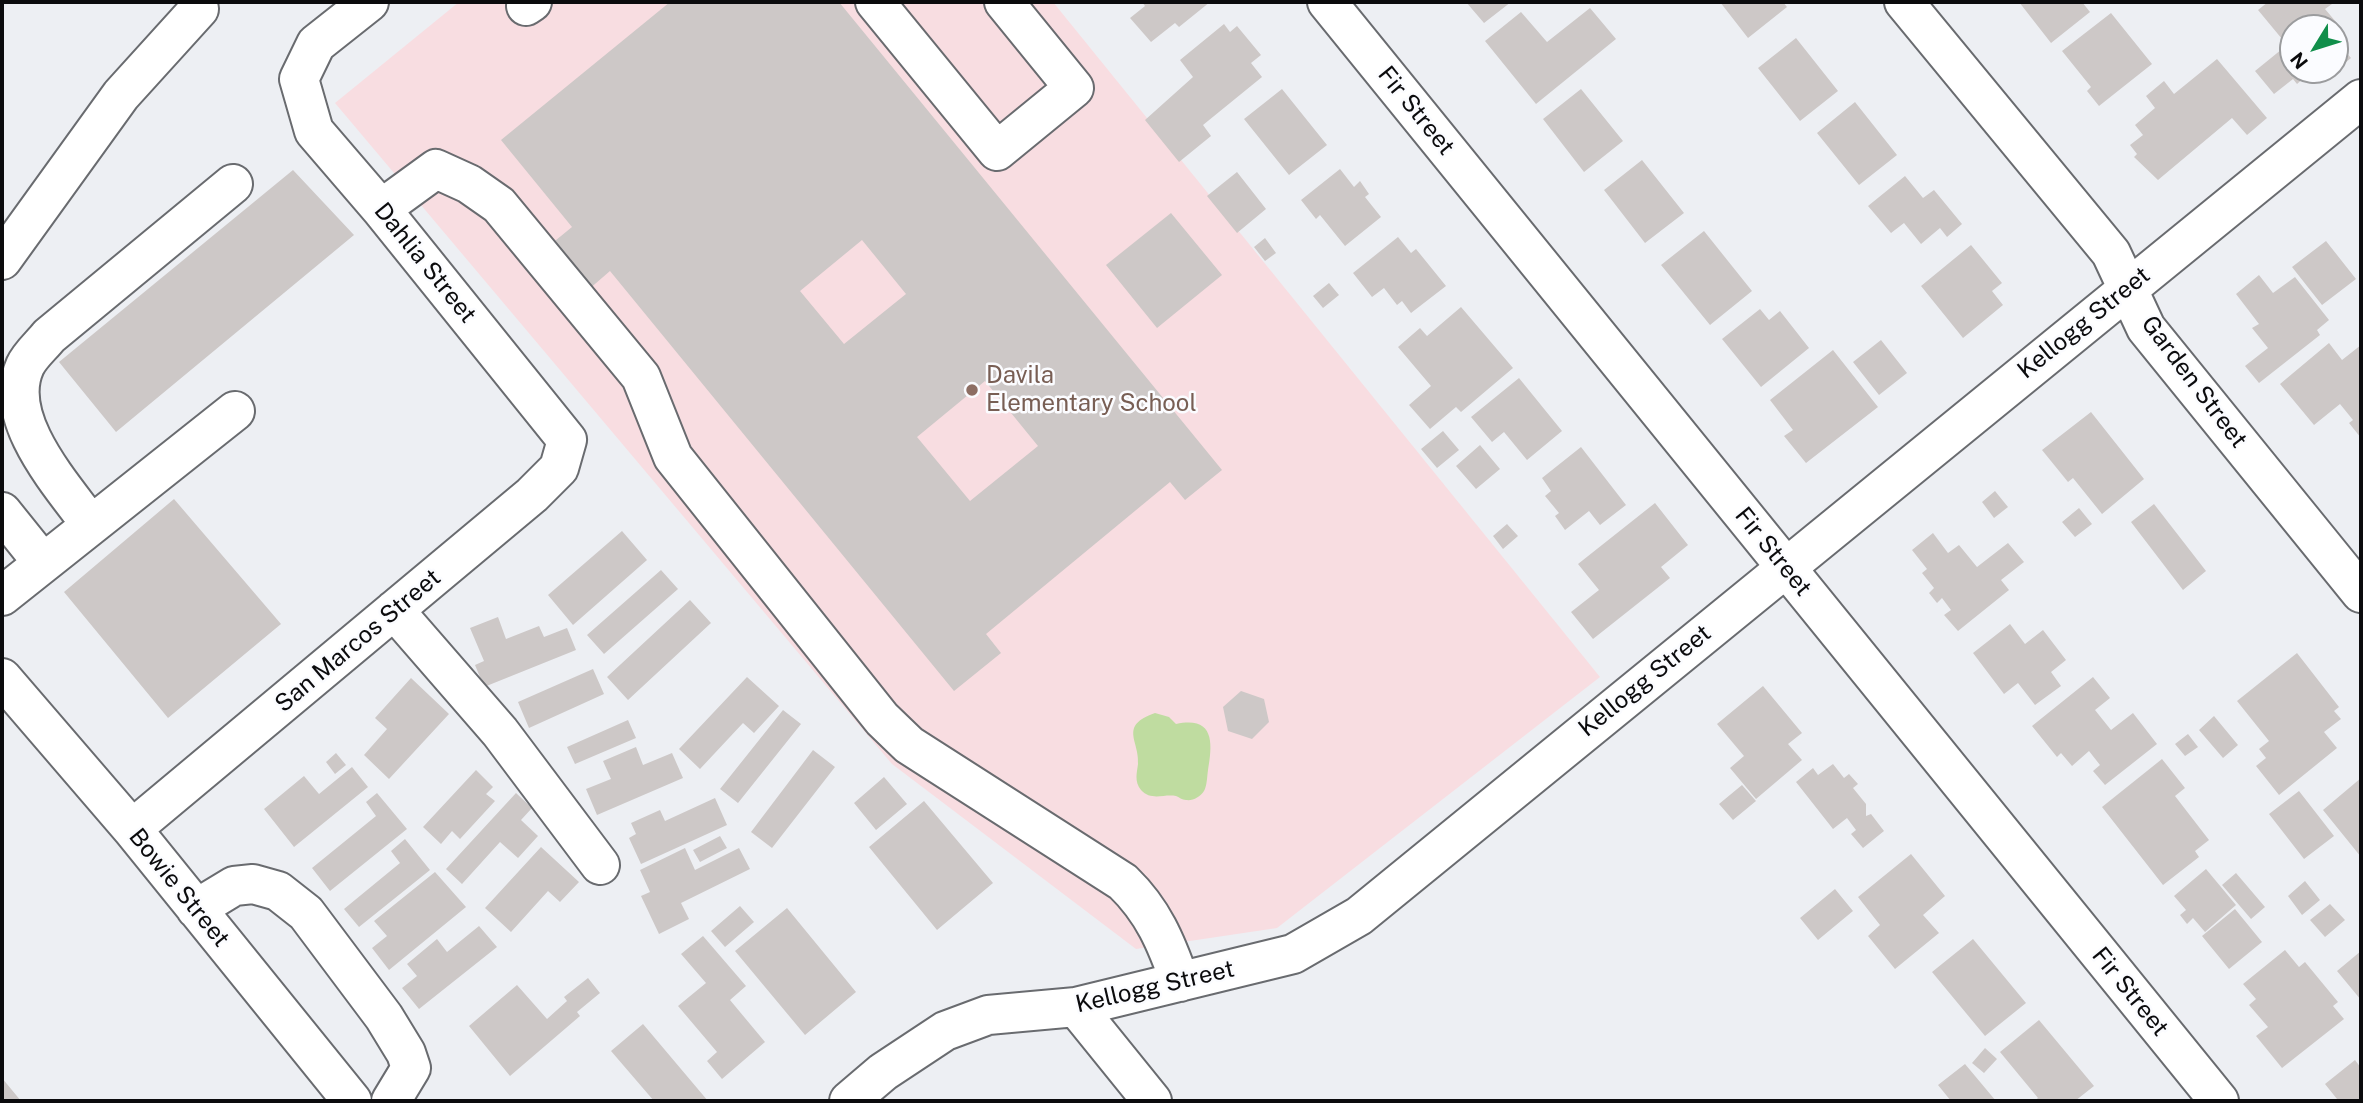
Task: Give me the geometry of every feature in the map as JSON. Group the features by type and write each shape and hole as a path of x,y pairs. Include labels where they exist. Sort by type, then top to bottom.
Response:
{"street":[{"name":"Dahlia Street","path":"369,2 316,44 299,79 314,131 381,209 567,440"},
{"path":"875,2 997,151 1074,88 1004,2"},
{"name":"Fir Street","path":"1327,2 2219,1101"},
{"name":"Garden Street","path":"1904,2 2111,253 2146,328 2361,593"},
{"path":"2,260 121,95 199,9"},
{"name":"Kellogg Street","path":"849,1101 883,1072 945,1031 988,1015 1076,1007 1293,954 1359,916 2361,99"},
{"path":"381,209 436,169 469,184 499,205 641,377 673,457 881,719 909,745 1123,882 1145,903 1162,932 1180,982"},
{"path":"91,525 39,453 23,417 19,390 25,365 49,336 233,184"},
{"path":"2,596 235,411"},
{"name":"San Marcos Street","path":"132,829 532,495 559,468 567,440"},
{"path":"2,512 43,563"},
{"path":"394,610 500,732 600,865"},
{"name":"Bowie Street","path":"2,678 132,829 352,1101"},
{"path":"196,909 234,886 253,884 278,891 306,913 384,1017 406,1053 411,1068 391,1101"},
{"path":"1076,1007 1152,1101"}],"shaded area":[{"name":"Davila Elementary School","path":"459,2 1053,2 1600,677 1277,928 1136,949 892,764 335,103"}],"green space":[{"path":"1155,713 1169,717 1176,724 1198,724 1208,734 1210,750 1206,784 1204,791 1196,798 1183,800 1176,796 1153,796 1141,790 1137,783 1138,756 1134,729 1137,723"}],"building":[{"path":"670,2 839,2 1222,470 1185,500 1170,482 986,634 1001,653 954,691 610,271 588,290 550,245 572,227 501,140","holes":["862,240 906,294 844,344 800,291","985,381 1038,446 970,501 917,437"]},
{"path":"1142,2 1210,2 1179,27 1175,23 1151,42 1130,18 1145,6"},
{"path":"1466,2 1511,2 1484,23"},
{"path":"1720,2 1783,2 1787,7 1748,38"},
{"path":"2019,2 2082,2 2090,12 2051,43"},
{"path":"2268,2 2332,4 2325,9 2329,14 2279,14 2279,35 2258,10"},
{"path":"1590,8 1616,39 1536,104 1485,41 1521,12 1547,42"},
{"path":"2111,13 2152,64 2099,106 2087,91 2091,87 2062,51"},
{"path":"1224,24 1230,32 1237,26 1261,55 1251,63 1262,77 1203,125 1211,136 1179,162 1145,120 1193,77 1180,60"},
{"path":"1796,38 1838,91 1800,121 1758,68"},
{"path":"2279,52 2279,84 2287,84 2274,94 2255,71"},
{"path":"2217,59 2267,118 2247,135 2232,118 2158,180 2134,157 2137,154 2130,145 2143,135 2135,125 2155,108 2146,96 2164,81 2174,94"},
{"path":"1282,89 1327,145 1289,175 1244,119"},
{"path":"1581,89 1623,141 1584,172 1543,119"},
{"path":"1855,102 1897,155 1859,185 1817,133"},
{"path":"1642,160 1684,213 1645,243 1604,190"},
{"path":"1340,169 1354,187 1360,181 1369,194 1365,197 1381,217 1345,246 1320,215 1316,219 1301,200"},
{"path":"293,170 354,235 116,432 59,362"},
{"path":"1237,172 1266,209 1237,233 1207,196"},
{"path":"1905,176 1923,198 1934,190 1962,224 1947,237 1940,228 1921,244 1904,223 1891,233 1868,206"},
{"path":"1171,213 1222,275 1157,328 1106,265"},
{"path":"1704,231 1752,291 1710,325 1661,265"},
{"path":"1398,237 1411,253 1416,249 1446,286 1411,313 1402,301 1397,305 1384,288 1372,297 1353,273"},
{"path":"1265,238 1276,253 1265,261 1254,247"},
{"path":"2326,241 2356,279 2322,305 2292,267"},
{"path":"1971,245 2002,283 1992,291 2003,305 1963,338 1921,286"},
{"path":"2259,275 2273,293 2295,277 2329,320 2317,330 2320,335 2259,383 2245,366 2268,348 2252,328 2259,324 2236,294"},
{"path":"1329,283 1339,295 1323,308 1313,296"},
{"path":"1461,307 1513,368 1461,412 1456,407 1430,429 1409,405 1431,386 1398,347 1420,328 1427,336"},
{"path":"1760,309 1769,320 1780,311 1809,348 1761,387 1722,339"},
{"path":"1881,340 1907,373 1879,395 1853,362"},
{"path":"2329,343 2342,360 2361,345 2361,438 2349,423 2353,420 2340,404 2314,425 2280,384"},
{"path":"1833,350 1878,407 1806,463 1784,436 1793,430 1770,400"},
{"path":"1519,378 1562,431 1527,460 1504,432 1492,442 1471,417"},
{"path":"2091,412 2144,479 2102,514 2073,478 2068,482 2042,450"},
{"path":"1443,431 1459,450 1437,468 1421,449"},
{"path":"1480,445 1500,469 1476,489 1456,466"},
{"path":"1581,447 1626,505 1600,525 1589,511 1565,530 1555,516 1559,513 1545,496 1551,491 1542,478"},
{"path":"1995,491 2008,507 1994,518 1982,502"},
{"path":"174,499 281,624 168,718 64,592"},
{"path":"1655,503 1688,545 1661,567 1670,578 1593,639 1571,612 1599,590 1578,564"},
{"path":"2154,504 2206,571 2183,590 2131,522"},
{"path":"2079,508 2092,524 2075,537 2062,522"},
{"path":"1507,524 1518,536 1503,549 1493,536"},
{"path":"622,531 647,560 573,625 548,595"},
{"path":"1933,533 1948,553 1959,545 1977,567 2008,543 2024,562 2001,580 2009,590 1958,631 1944,615 1951,610 1942,598 1937,603 1929,593 1934,588 1922,573 1927,569 1912,550"},
{"path":"661,570 678,589 604,654 587,635"},
{"path":"690,600 711,623 628,700 607,677"},
{"path":"498,617 506,639 539,626 544,637 567,628 576,650 484,687 475,665 484,661 470,628"},
{"path":"2010,624 2025,644 2043,630 2066,660 2051,672 2061,686 2035,705 2018,683 2004,694 1973,653"},
{"path":"2297,653 2339,707 2334,711 2341,719 2324,732 2337,748 2279,795 2256,766 2266,758 2259,749 2269,741 2237,701"},
{"path":"593,669 604,694 529,728 518,702"},
{"path":"747,677 779,706 754,733 743,723 700,769 679,749"},
{"path":"2093,677 2110,698 2095,710 2111,730 2133,713 2157,744 2105,785 2093,771 2100,765 2089,751 2072,766 2061,753 2057,757 2032,726"},
{"path":"411,678 449,714 389,779 364,755 387,729 375,718"},
{"path":"1763,686 1802,733 1788,744 1802,760 1756,799 1730,768 1744,756 1717,724"},
{"path":"1241,691 1264,699 1269,722 1252,739 1228,731 1223,707"},
{"path":"783,710 801,724 738,803 720,789"},
{"path":"2214,716 2238,745 2223,758 2199,730"},
{"path":"628,720 636,738 575,764 567,747"},
{"path":"2188,734 2198,747 2185,756 2175,744"},
{"path":"636,747 643,765 672,753 683,778 597,815 586,789 611,779 603,761"},
{"path":"813,750 835,767 772,848 751,832"},
{"path":"336,753 346,765 335,774 326,762"},
{"path":"2162,759 2185,788 2175,796 2209,840 2195,851 2199,857 2163,885 2102,807"},
{"path":"1833,764 1844,778 1849,774 1858,784 1853,788 1866,804 1866,816 1871,814 1884,831 1863,848 1851,834 1856,830 1847,818 1833,829 1796,782 1813,768 1818,775"},
{"path":"352,767 368,787 294,847 264,809 304,776 319,794"},
{"path":"476,770 493,787 486,794 495,801 460,839 452,831 441,844 423,827"},
{"path":"884,777 907,804 876,830 854,803"},
{"path":"2361,778 2361,857 2323,810"},
{"path":"1742,785 1756,801 1733,820 1719,804"},
{"path":"2299,791 2334,836 2304,859 2269,814"},
{"path":"377,793 407,829 330,891 312,868 376,816 366,802"},
{"path":"516,793 532,808 521,820 538,836 518,858 500,842 462,884 446,869"},
{"path":"715,798 727,825 641,864 629,838 636,834 631,823 660,810 665,821"},
{"path":"924,801 993,883 937,930 869,847"},
{"path":"720,836 727,848 700,862 693,850"},
{"path":"405,839 430,870 359,927 344,909 400,863 391,851"},
{"path":"541,847 579,882 560,902 548,891 511,932 485,908"},
{"path":"685,848 695,870 739,848 750,869 681,903 689,919 659,934 641,896 650,892 640,870"},
{"path":"1911,854 1945,896 1923,915 1939,933 1895,969 1868,936 1880,925 1858,897"},
{"path":"2206,869 2236,905 2205,932 2193,918 2187,924 2180,915 2186,910 2174,896"},
{"path":"435,872 466,907 389,970 372,948 387,936 374,921"},
{"path":"2236,873 2265,907 2251,919 2222,885"},
{"path":"2305,881 2320,900 2302,915 2288,896"},
{"path":"1835,889 1853,911 1818,940 1800,918"},
{"path":"2330,904 2345,920 2325,937 2310,920"},
{"path":"740,906 754,922 725,947 711,931"},
{"path":"787,908 856,992 805,1035 735,951"},
{"path":"2235,909 2262,942 2229,969 2202,936"},
{"path":"479,926 497,947 419,1009 402,988 417,976 407,964 437,939 447,952"},
{"path":"703,936 746,986 730,1000 765,1042 722,1079 707,1061 717,1052 678,1006 706,983 681,954"},
{"path":"1973,939 2026,1003 1985,1036 1932,972"},
{"path":"2285,950 2299,967 2305,962 2338,1002 2333,1006 2344,1019 2282,1068 2256,1036 2268,1027 2249,1005 2256,999 2243,984"},
{"path":"2361,951 2361,1000 2337,971"},
{"path":"588,978 600,993 577,1012 580,1016 510,1076 469,1026 517,985 547,1019 567,1001 564,997"},
{"path":"2039,1020 2094,1086 2075,1101 2034,1101 2038,1098 2000,1052"},
{"path":"643,1024 708,1101 654,1101 611,1051"},
{"path":"1985,1048 1997,1059 1984,1073 1972,1063"},
{"path":"2355,1060 2361,1068 2361,1101 2333,1101 2337,1099 2325,1084"},
{"path":"1965,1064 1996,1101 1951,1101 1938,1085"},
{"path":"2,1078 21,1101 2,1101"}],"place":[{"name":"Davila Elementary School","path":"972,390"}]}
